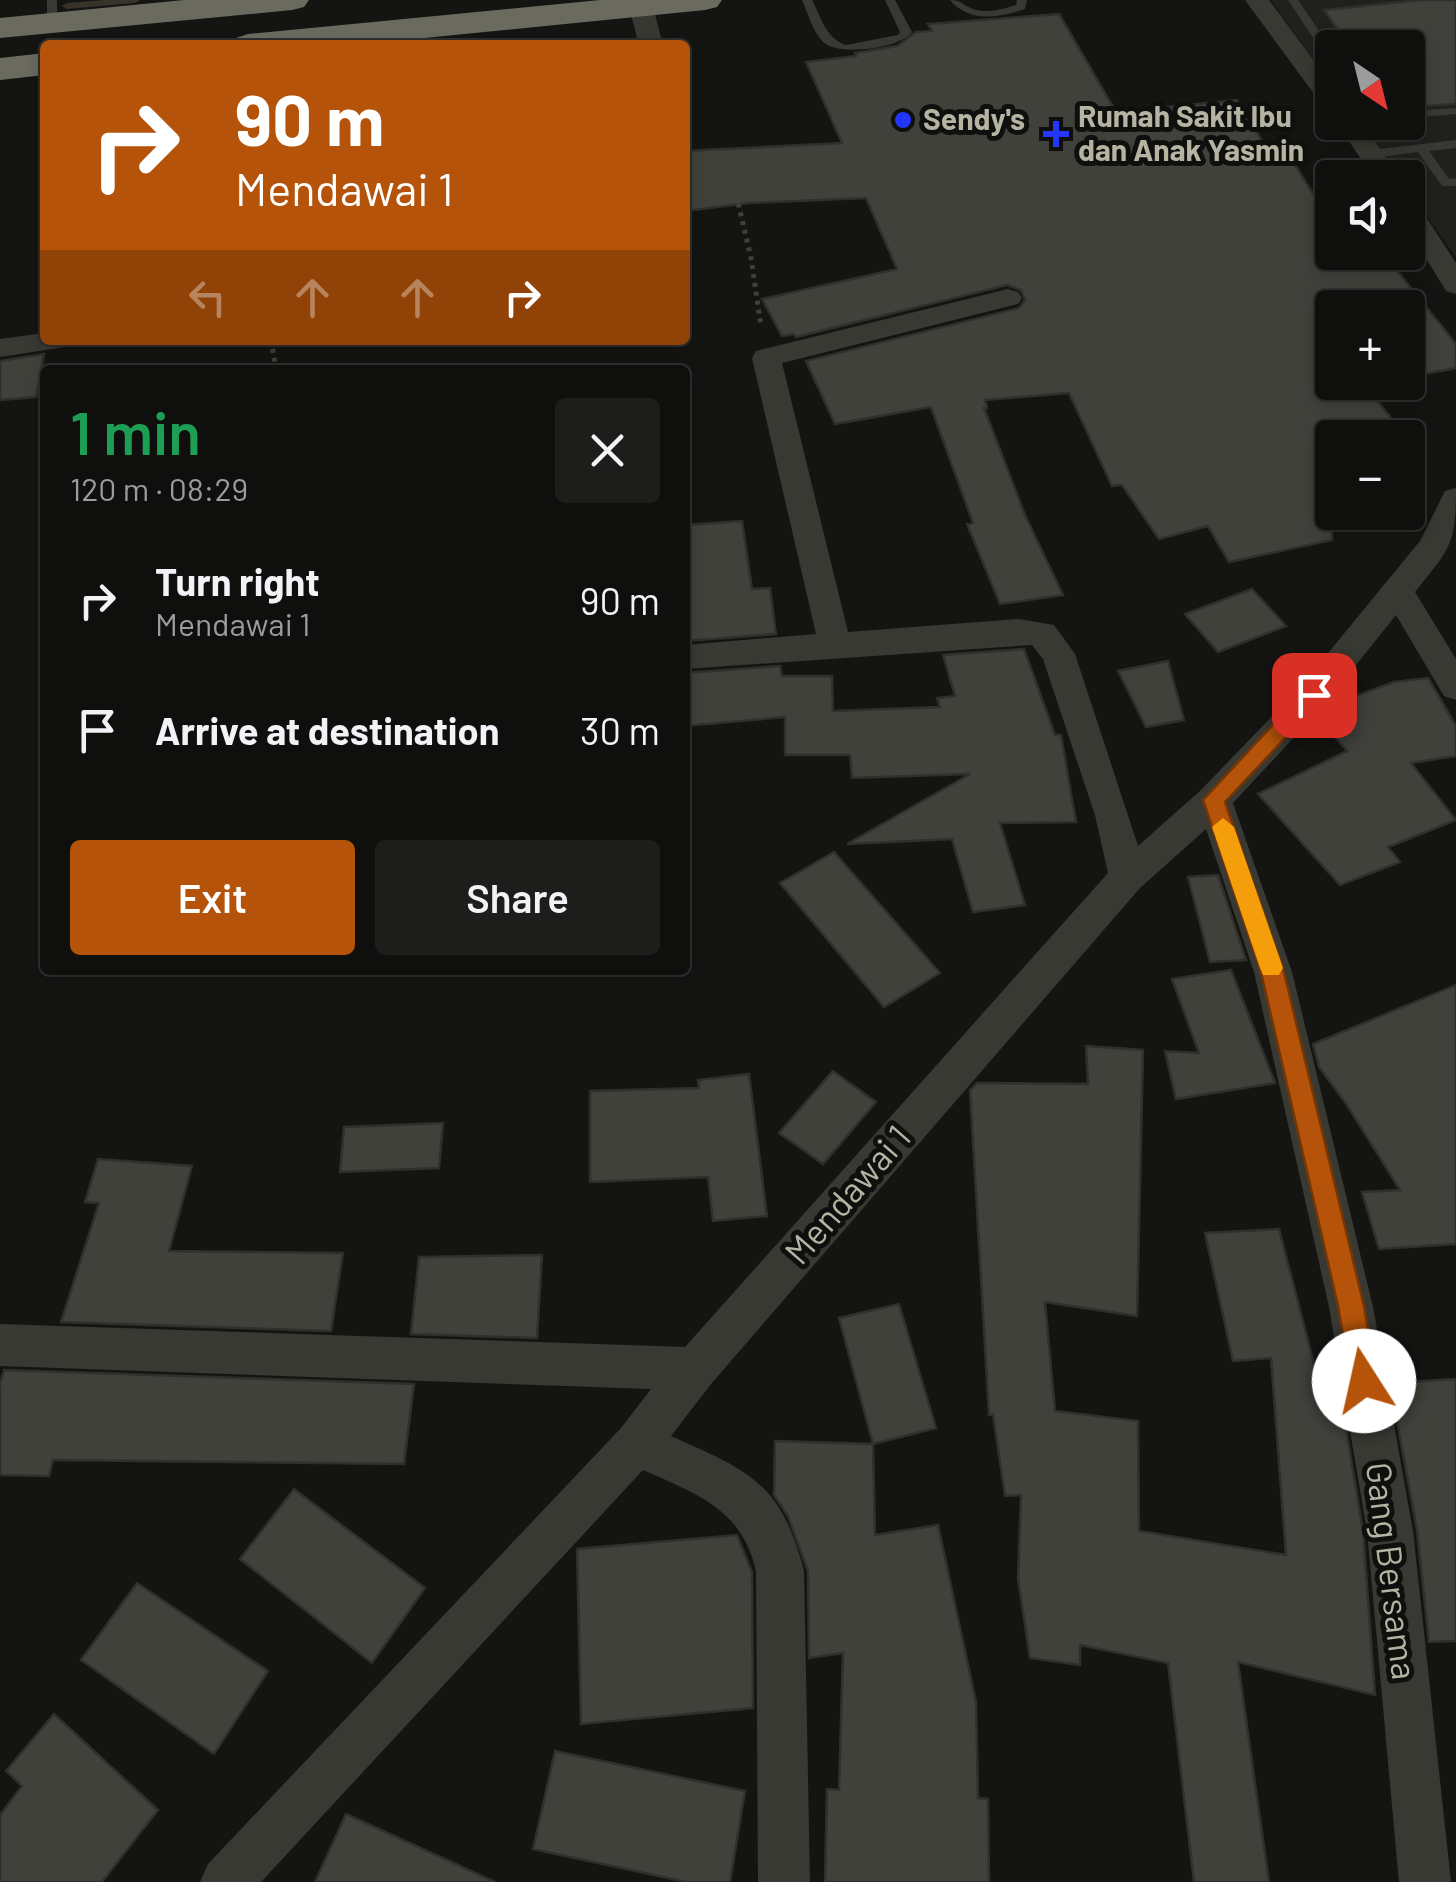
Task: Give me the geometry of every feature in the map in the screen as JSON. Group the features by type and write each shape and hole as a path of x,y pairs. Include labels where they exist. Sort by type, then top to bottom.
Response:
{"highway":[{"path":"0,28 53,11 129,30 292,0"},
{"path":"300,40 705,0"},
{"path":"0,69 40,65"}],"street":[{"path":"1257,0 1315,78"},
{"path":"641,7 650,40"},
{"path":"1362,140 1376,160"},
{"path":"1425,237 1456,285"},
{"path":"835,646 766,358 1008,298"},
{"path":"0,348 40,343"},
{"name":"Mendawai 1","path":"226,1882 637,1444 695,1369 1127,877 1214,800 1314,695 1433,547 1456,498"},
{"path":"1399,593 1456,687"},
{"path":"690,657 1019,631 1042,634 1058,654 1113,814 1127,877"},
{"name":"Gang Bersama","path":"1214,800 1272,972 1351,1306 1390,1531 1425,1882"},
{"path":"0,1345 695,1369"},
{"path":"637,1444 748,1500 764,1517 776,1544 784,1882"}],"lane":[{"path":"808,0 826,38 846,48 902,38 906,32 890,0"},
{"path":"955,0 965,12 975,14 1010,11 1021,6 1022,0"},
{"path":"1293,0 1315,33"},
{"path":"1425,114 1456,111"},
{"path":"1372,154 1456,144"},
{"path":"1421,148 1451,182 1456,196"}],"path":[{"path":"726,151 751,258 766,358"}],"shaded area":[{"path":"1271,0 1456,0 1456,257 1425,214 1425,160 1386,160 1372,140 1425,140 1425,30 1315,30 1315,61"}],"building":[{"path":"1456,0 1456,104 1425,106 1425,30 1338,30 1324,10"},
{"path":"1059,14 1116,112 1237,100 1270,154 1287,152 1315,197 1315,270 1396,270 1413,290 1315,290 1315,400 1377,400 1392,420 1315,420 1315,530 1332,530 1332,540 1229,562 1208,526 1159,539 1122,485 1112,486 1069,393 985,400 984,408 1025,515 1063,595 1000,604 967,524 973,523 931,407 835,424 806,361 1019,308 1025,300 1021,290 1007,285 796,337 782,336 762,299 897,269 866,198 749,203 690,210 690,151 842,143 806,62 897,46 916,32 932,31 928,24"},
{"path":"1425,305 1456,344 1456,368 1425,374"},
{"path":"44,354 36,397 0,400 0,361"},
{"path":"742,521 752,589 770,588 776,634 690,641 690,525"},
{"path":"1252,589 1286,626 1218,652 1185,614"},
{"path":"1024,649 1055,735 1061,735 1076,822 1000,823 1025,905 973,912 952,839 847,844 970,774 852,778 850,755 785,755 785,717 690,726 690,673 780,666 782,676 832,676 833,711 940,707 937,698 955,696 943,655"},
{"path":"1168,661 1184,720 1146,727 1118,671"},
{"path":"1428,678 1456,726 1456,756 1411,763 1456,820 1388,847 1400,862 1340,885 1258,794 1347,751 1318,717 1328,706 1394,682"},
{"path":"834,852 940,973 884,1007 780,883"},
{"path":"1218,875 1246,960 1210,962 1188,877"},
{"path":"1231,970 1275,1083 1176,1099 1165,1051 1199,1053 1172,979"},
{"path":"1456,985 1456,1244 1379,1249 1362,1192 1400,1190 1319,1067 1313,1044"},
{"path":"1086,1046 1143,1050 1137,1316 1045,1302 1055,1411 1138,1421 1139,1531 1286,1555 1271,1358 1233,1361 1205,1233 1279,1229 1320,1387 1339,1386 1363,1531 1375,1695 1238,1662 1269,1882 1194,1882 1168,1663 1080,1645 1080,1665 1030,1658 1018,1579 1021,1495 1005,1496 993,1414 989,1415 970,1090 977,1083 1088,1084"},
{"path":"833,1071 876,1102 823,1164 779,1133"},
{"path":"749,1074 767,1216 713,1221 708,1177 590,1182 590,1091 699,1088 698,1080"},
{"path":"443,1123 439,1168 340,1172 344,1127"},
{"path":"98,1159 192,1166 169,1251 343,1253 331,1331 61,1322 99,1203 85,1202"},
{"path":"542,1255 537,1338 411,1334 419,1257"},
{"path":"899,1304 936,1428 873,1444 839,1318"},
{"path":"4,1370 414,1384 404,1464 53,1460 49,1476 0,1475 0,1384"},
{"path":"1456,1379 1456,1641 1429,1642 1417,1530 1390,1383"},
{"path":"775,1441 873,1444 875,1535 938,1525 976,1702 978,1798 988,1799 989,1882 825,1882 827,1789 839,1790 843,1653 809,1658 808,1571 788,1516 774,1495"},
{"path":"294,1489 425,1588 372,1663 240,1559"},
{"path":"737,1535 752,1572 753,1708 581,1724 577,1549"},
{"path":"137,1583 268,1671 214,1754 81,1660"},
{"path":"54,1714 158,1810 102,1882 0,1882 0,1815 22,1786 6,1771"},
{"path":"555,1751 745,1791 730,1882 686,1882 533,1849"},
{"path":"346,1814 495,1882 315,1882"}],"waterway":[{"path":"67,6 135,0"}],"slow traffic":[{"path":"1223,827 1271,968"}],"place":[{"name":"Sendy's","path":"903,120"},
{"name":"Rumah Sakit Ibu dan Anak Yasmin","path":"1056,134"}],"route":[{"path":"1314,695 1214,800 1272,972 1351,1306 1364,1381"}]}
